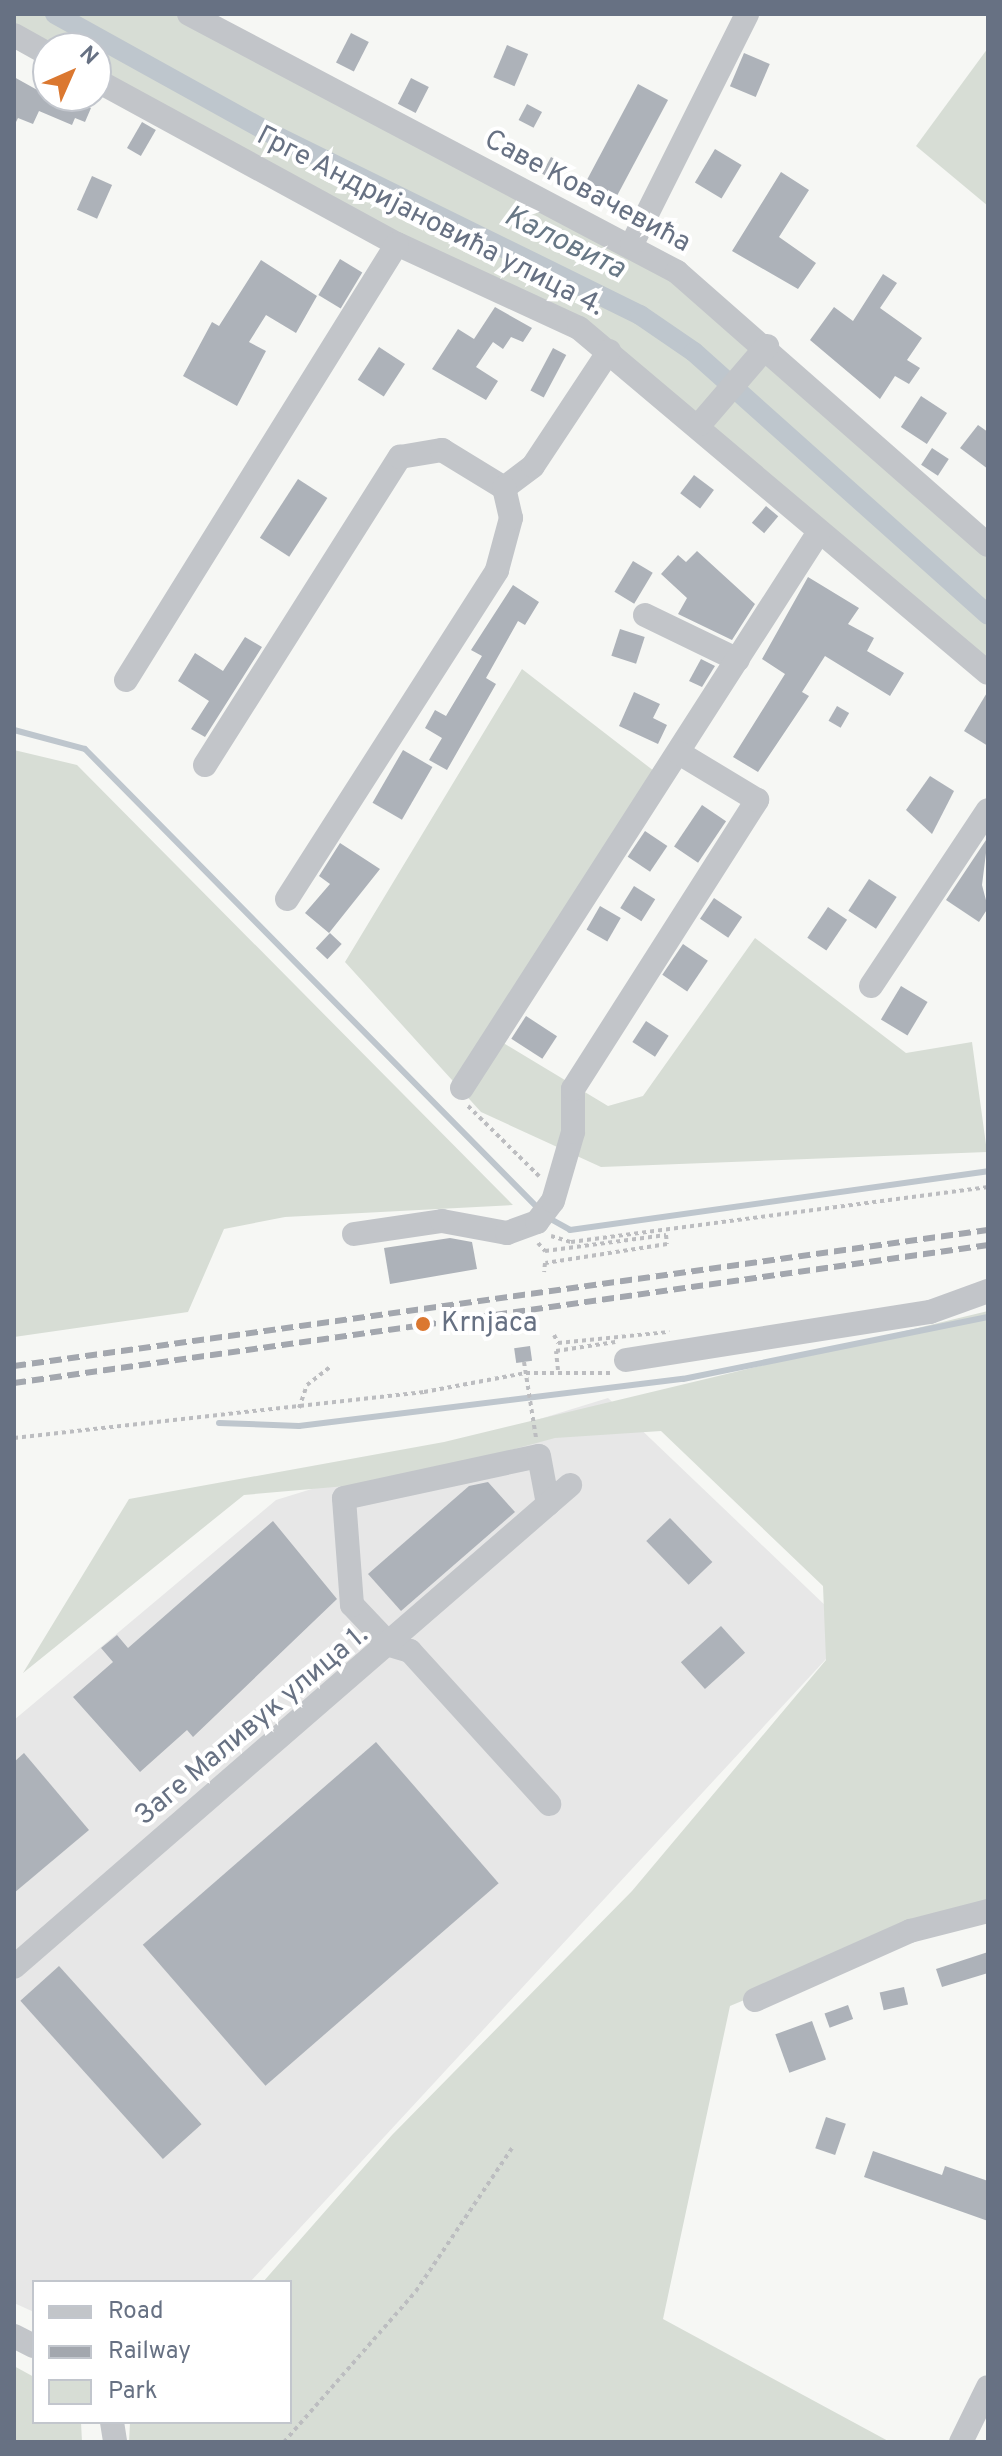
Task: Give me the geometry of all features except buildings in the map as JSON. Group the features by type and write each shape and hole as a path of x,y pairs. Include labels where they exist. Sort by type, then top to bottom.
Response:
{"street":[{"path":"632,244 747,14"},
{"name":"Саве Ковачевића","path":"205,18 632,244 988,545"},
{"path":"14,35 32,45"},
{"name":"Грге Андријановића улица 4.","path":"112,89 397,244 555,314 708,415 819,532 988,673"},
{"path":"126,680 397,244"},
{"name":"Грге Андријановића улица 4.","path":"504,488 533,466 609,351"},
{"path":"708,415 762,353"},
{"path":"205,765 400,457 442,450 504,488 511,518 497,570 287,899"},
{"path":"462,1088 819,532"},
{"path":"645,615 738,660"},
{"path":"354,1234 442,1221 531,1226 554,1198 573,1132 573,1089 757,800 679,753"},
{"path":"871,986 988,810"},
{"path":"626,1360 930,1312 988,1291"},
{"path":"548,1504 539,1456 344,1498 352,1605 390,1645 570,1485"},
{"name":"Заге Маливук улица 1.","path":"14,1967 390,1645 410,1651 549,1804"},
{"path":"755,2000 816,1967 988,1911"},
{"path":"14,2336 32,2345"},
{"path":"961,2442 988,2387"}],"path":[{"path":"462,1088 462,1100 554,1198"},
{"path":"531,1226 571,1242 988,1187"},
{"path":"544,1272 545,1263 667,1244 666,1235 545,1251"},
{"path":"554,1335 558,1343 668,1327 669,1334 556,1351 558,1370"},
{"path":"14,1438 299,1408 558,1370 620,1374 626,1360"},
{"path":"524,1362 536,1435"},
{"path":"299,1408 307,1385 330,1367"},
{"path":"284,2442 416,2291 512,2148"}],"shaded area":[{"path":"608,1398 852,1631 252,2280 32,2280 32,2311 14,2303 14,1720 276,1500"}],"green space":[{"path":"14,14 191,14 632,244 988,557 988,673 609,351 112,88 112,32 32,32 32,42 14,36"},
{"path":"988,48 988,206 916,146"},
{"path":"522,669 663,778 495,1038 608,1106 643,1096 755,938 906,1053 972,1042 987,1152 601,1167 481,1112 345,962"},
{"path":"14,750 77,765 513,1205 285,1217 224,1229 188,1312 14,1337"},
{"path":"988,1311 988,1913 910,1931 730,2006 663,2319 890,2442 129,2442 130,2424 292,2424 292,2280 265,2280 392,2135 632,1891 826,1660 823,1586 661,1431 555,1438 392,1482 244,1495 23,1673 129,1499 444,1442"},
{"path":"14,2366 32,2376 32,2424 81,2424 82,2442 14,2442"}],"waterway":[{"name":"Каловита","path":"55,14 266,131 640,315 694,352 988,615"},
{"path":"14,730 85,749 539,1209"},
{"path":"547,1217 570,1230 988,1171"},
{"path":"219,1423 299,1426 683,1379 988,1317"}],"railway":[{"path":"14,1366 988,1230"},
{"path":"14,1383 988,1245"}],"place":[{"name":"Krnjaca","path":"423,1324"}]}
